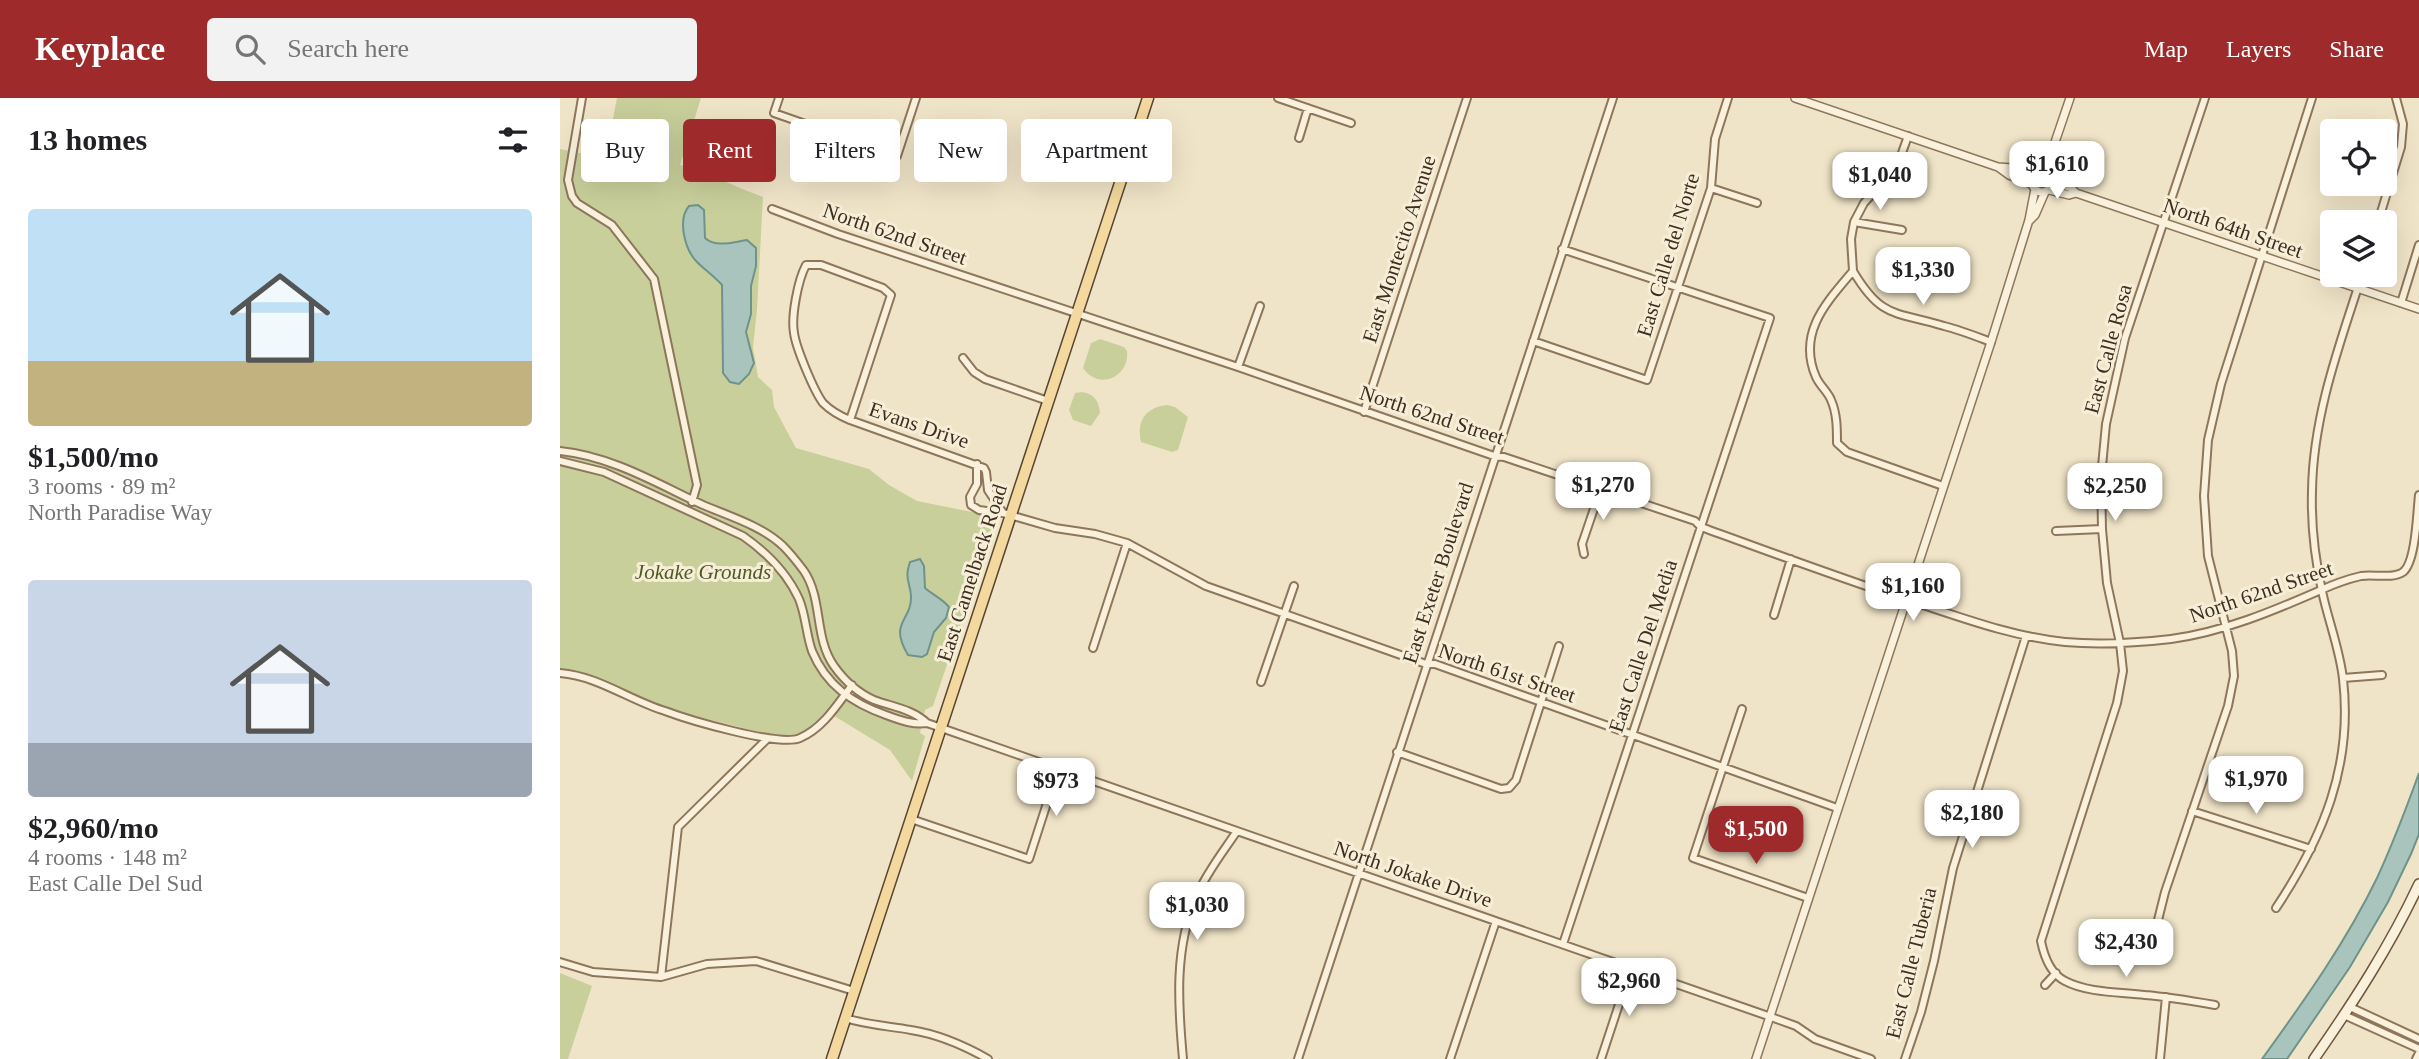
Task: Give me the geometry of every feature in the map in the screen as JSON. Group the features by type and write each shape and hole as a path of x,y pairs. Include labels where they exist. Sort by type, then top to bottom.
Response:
{"main road":[{"name":"East Camelback Road","path":"832,1059 942,728 1007,514 1048,401 1148,98"},
{"path":"2314,1059 2396,931 2419,884"}],"street":[{"path":"582,98 568,180 569,190 577,203 612,225 654,279 697,485 689,510"},
{"path":"779,98 775,113 897,156 916,98"},
{"path":"1278,98 1351,123"},
{"name":"East Montecito Avenue","path":"1364,412 1467,98"},
{"name":"East Exeter Boulevard","path":"1298,1059 1613,98"},
{"name":"East Calle del Norte","path":"1533,341 1647,380 1711,188 1715,139 1728,98"},
{"path":"1795,98 1998,167 2009,175 2036,180"},
{"path":"1756,1059 1991,342 2029,220 2036,180 2045,158 2052,150 2070,98"},
{"name":"East Calle Rosa","path":"2056,973 2044,955 2041,941 2049,909 2117,703 2123,671 2107,583 2102,529 2101,477 2111,393 2125,338 2205,98"},
{"path":"2154,936 2165,892 2228,706 2234,676 2232,651 2208,556 2204,496 2208,440 2221,384 2312,98"},
{"path":"2382,210 2401,147 2403,124 2396,98"},
{"path":"1299,138 1308,108"},
{"path":"1908,136 1897,167 1864,203 1854,222 1851,239 1853,271 1875,301 1892,313 1942,325 1991,342"},
{"path":"2029,220 2035,215 2047,191 2054,159 2052,150"},
{"name":"North 64th Street","path":"2036,180 2051,178 2076,193 2419,309"},
{"name":"North 64th Street","path":"2036,180 2047,191 2069,195 2076,193"},
{"path":"1711,188 1757,203"},
{"name":"North 62nd Street","path":"772,209 838,234 1494,456 1601,488 1695,521 1701,527 1906,600 1985,626 2026,636 2064,642 2120,643 2173,639 2225,627 2276,610 2360,576 2398,574 2405,570 2415,535 2419,495"},
{"path":"1854,222 1902,230"},
{"path":"2401,303 2419,245"},
{"path":"1562,249 1677,288"},
{"name":"Evans Drive","path":"850,420 891,295 883,288 821,265 806,265 800,277 793,331 822,402 850,420 977,464 986,472 988,490 1007,514"},
{"path":"1853,271 1830,299 1815,325 1808,345 1810,362 1817,381 1831,399 1837,443 1847,452 1943,486"},
{"name":"East Calle Del Media","path":"1563,944 1770,318 1677,288"},
{"path":"2276,908 2311,849 2330,806 2342,761 2345,722 2343,677 2322,590 2314,537 2312,492 2315,444 2327,384 2357,288"},
{"path":"1238,368 1260,306"},
{"path":"963,358 974,372 985,379 1048,401"},
{"path":"560,451 608,462 751,526 783,546 805,572 816,602 823,644 833,665 852,685 873,699 917,714 927,723"},
{"path":"560,461 604,472 743,536 759,547 775,563 799,599 811,648 822,672 845,695 868,709 914,725 927,723"},
{"name":"Evans Drive","path":"974,489 977,464"},
{"path":"988,490 982,486 974,489 970,497 971,505 979,510 1007,514"},
{"path":"1584,554 1581,544 1601,488"},
{"name":"North 61st Street","path":"1007,514 1127,543 1200,584 1426,664 1434,664 1837,808"},
{"path":"2056,531 2102,529"},
{"path":"1093,648 1127,543"},
{"path":"1774,615 1791,559"},
{"path":"1261,682 1294,586"},
{"name":"East Calle Tuberia","path":"1905,1059 1934,961 1956,855 2026,636"},
{"path":"1397,752 1501,789 1509,788 1516,780 1559,646"},
{"path":"560,673 595,681 663,711 767,739 796,740 817,729 852,685"},
{"path":"2343,677 2382,675"},
{"path":"1742,709 1693,858 1808,898"},
{"name":"North Jokake Drive","path":"927,723 1771,1017 1796,1026 1815,1039 1871,1059"},
{"path":"662,977 678,827 767,739"},
{"path":"911,819 1029,859 1058,769"},
{"path":"2192,811 2311,849"},
{"path":"1182,1059 1178,971 1185,926 1197,894 1237,831"},
{"path":"1450,1059 1496,921"},
{"path":"560,962 593,972 662,977 707,964 756,961 854,991"},
{"path":"1601,1059 1631,968"},
{"path":"2045,985 2056,973 2063,981 2084,988 2166,997 2215,1006"},
{"path":"2160,1059 2166,997"},
{"path":"2347,1011 2419,1047 2416,1059"},
{"path":"845,1018 914,1030 988,1059"}],"green space":[{"name":"Jokake Grounds","path":"617,98 701,98 694,119 683,119 683,155 680,165 683,166 683,182 726,182 763,197 753,347 758,377 772,390 774,407 796,448 869,469 889,485 917,501 997,517 933,706 925,710 920,733 925,736 912,781 890,750 826,711 813,727 799,735 767,734 672,710 596,677 560,669 560,149 581,153 581,182 669,182 669,119 613,119"},
{"path":"1100,339 1124,347 1127,351 1123,368 1112,378 1104,380 1089,375 1083,368 1091,343"},
{"path":"1082,392 1096,399 1099,405 1100,413 1091,426 1073,420 1069,410 1075,393"},
{"path":"1167,405 1175,407 1188,417 1178,450 1172,452 1141,442 1140,434 1144,416 1153,409"},
{"path":"560,973 592,986 568,1059 560,1059"}],"water":[{"path":"698,205 704,210 705,238 709,241 719,244 747,240 756,248 756,266 751,286 751,314 746,332 754,363 749,374 739,384 730,382 723,373 722,285 693,257 684,235 685,212 689,206"},
{"path":"920,559 924,566 925,588 949,607 946,618 934,632 927,654 922,657 908,655 900,635 911,596 908,568 910,562"},
{"path":"2419,773 2419,834 2388,902 2350,967 2287,1059 2262,1059 2324,971 2365,902"}]}
